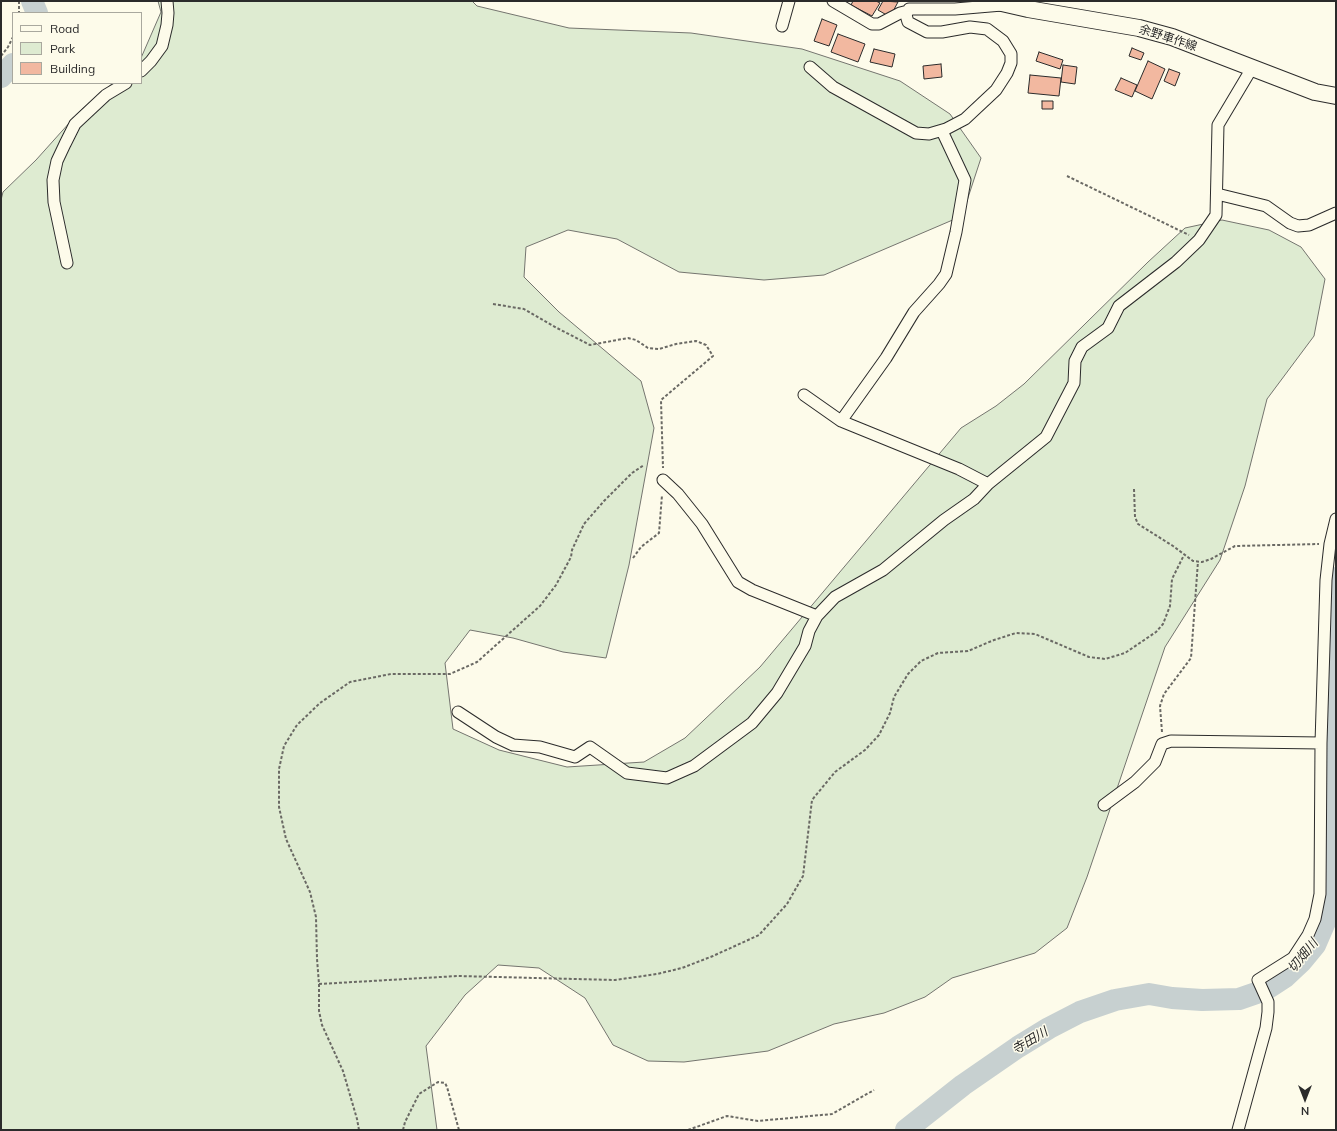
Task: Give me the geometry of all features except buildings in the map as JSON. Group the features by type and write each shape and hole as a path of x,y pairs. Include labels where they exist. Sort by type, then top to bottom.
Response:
{"main road":[{"name":"余野車作線","path":"1001,3 1139,28 1172,37 1315,92 1336,96"}],"street":[{"path":"142,70 162,46 167,25 168,13 166,1"},
{"path":"782,26 789,1"},
{"path":"833,1 872,24 879,24 900,13 908,11 909,9 955,9 1001,3"},
{"path":"810,67 833,87 916,133 929,134 946,130 965,119 996,90 1007,73 1011,63 1011,54 1003,41 987,29 970,27 942,32 927,32 908,22 906,15 908,11"},
{"path":"458,712 496,737 514,745 540,747 575,757 590,747 628,773 668,778 694,766 752,723 777,693 805,646 809,631 817,616 835,597 883,570 944,520 974,499 988,484 1046,437 1074,383 1075,361 1082,347 1108,328 1119,306 1176,262 1199,240 1216,215 1218,125 1252,68"},
{"path":"67,263 54,202 53,180 57,161 75,124 106,95 124,84"},
{"path":"841,421 886,358 914,312 946,274 956,232 965,180 942,131"},
{"path":"1217,194 1266,206 1290,224 1298,226 1309,225 1336,213"},
{"path":"804,395 841,421 959,470 988,484"},
{"path":"663,480 678,494 702,524 738,582 752,590 817,616"},
{"path":"1238,1130 1266,1028 1268,1002 1258,980 1293,958 1308,935 1316,919 1320,894 1321,743 1326,580 1336,519"},
{"path":"1104,805 1135,782 1155,762 1162,744 1171,741 1321,743"}],"path":[{"path":"19,1 19,12"},
{"path":"1,56 12,39"},
{"path":"1067,176 1199,240"},
{"path":"494,304 524,309 590,345 628,338 636,340 648,348 659,349 676,344 696,341 706,345 712,356 661,400 663,480 659,533 641,547 633,558"},
{"path":"359,1130 343,1071 322,1025 319,1011 316,917 310,892 286,839 280,807 280,769 284,746 297,725 320,703 350,682 391,674 450,674 476,662 540,606 556,585 584,524 626,478 644,465"},
{"path":"1134,490 1135,517 1138,524 1173,546 1193,561 1202,562 1211,559 1235,546 1333,544"},
{"path":"319,984 458,976 615,980 658,974 682,968 759,935 787,904 804,876 812,800 835,772 865,750 879,735 890,713 894,697 908,674 921,661 938,653 968,650 1016,633 1035,634 1089,657 1105,658 1124,653 1156,632 1163,624 1170,606 1172,578 1183,557"},
{"path":"1162,744 1160,706 1164,694 1191,658 1198,561"},
{"path":"403,1130 405,1122 419,1094 438,1082 445,1083 447,1087 459,1130"},
{"path":"688,1130 727,1116 758,1121 832,1114 874,1090"}],"green space":[{"path":"158,1 472,1 477,6 569,28 691,33 802,49 900,81 950,114 981,158 962,216 824,275 764,280 679,272 617,239 568,230 526,247 524,277 559,312 641,381 654,428 629,565 606,658 563,652 513,638 470,630 445,663 453,729 499,750 567,767 644,762 685,738 760,667 961,428 996,406 1024,384 1148,262 1185,228 1222,220 1269,230 1301,247 1325,279 1314,336 1267,399 1245,486 1220,560 1165,647 1087,877 1067,928 1035,953 952,978 925,997 884,1013 834,1024 768,1051 684,1062 648,1061 613,1045 585,998 539,968 498,965 465,995 426,1046 437,1130 1,1130 1,200 3,192 36,160 80,111 112,84 142,84 142,56 161,12"}],"waterway":[{"path":"32,1 37,12"},
{"path":"1,77 12,65"},
{"name":"切畑川","path":"906,1130 963,1085 1018,1047 1049,1028 1080,1012 1115,1000 1149,994 1172,998 1202,1000 1239,999 1265,990 1285,977 1301,962 1315,945 1325,922 1332,883 1334,594 1336,578"}],"water label":[{"name":"寺田川","path":"1030,1041"}]}
